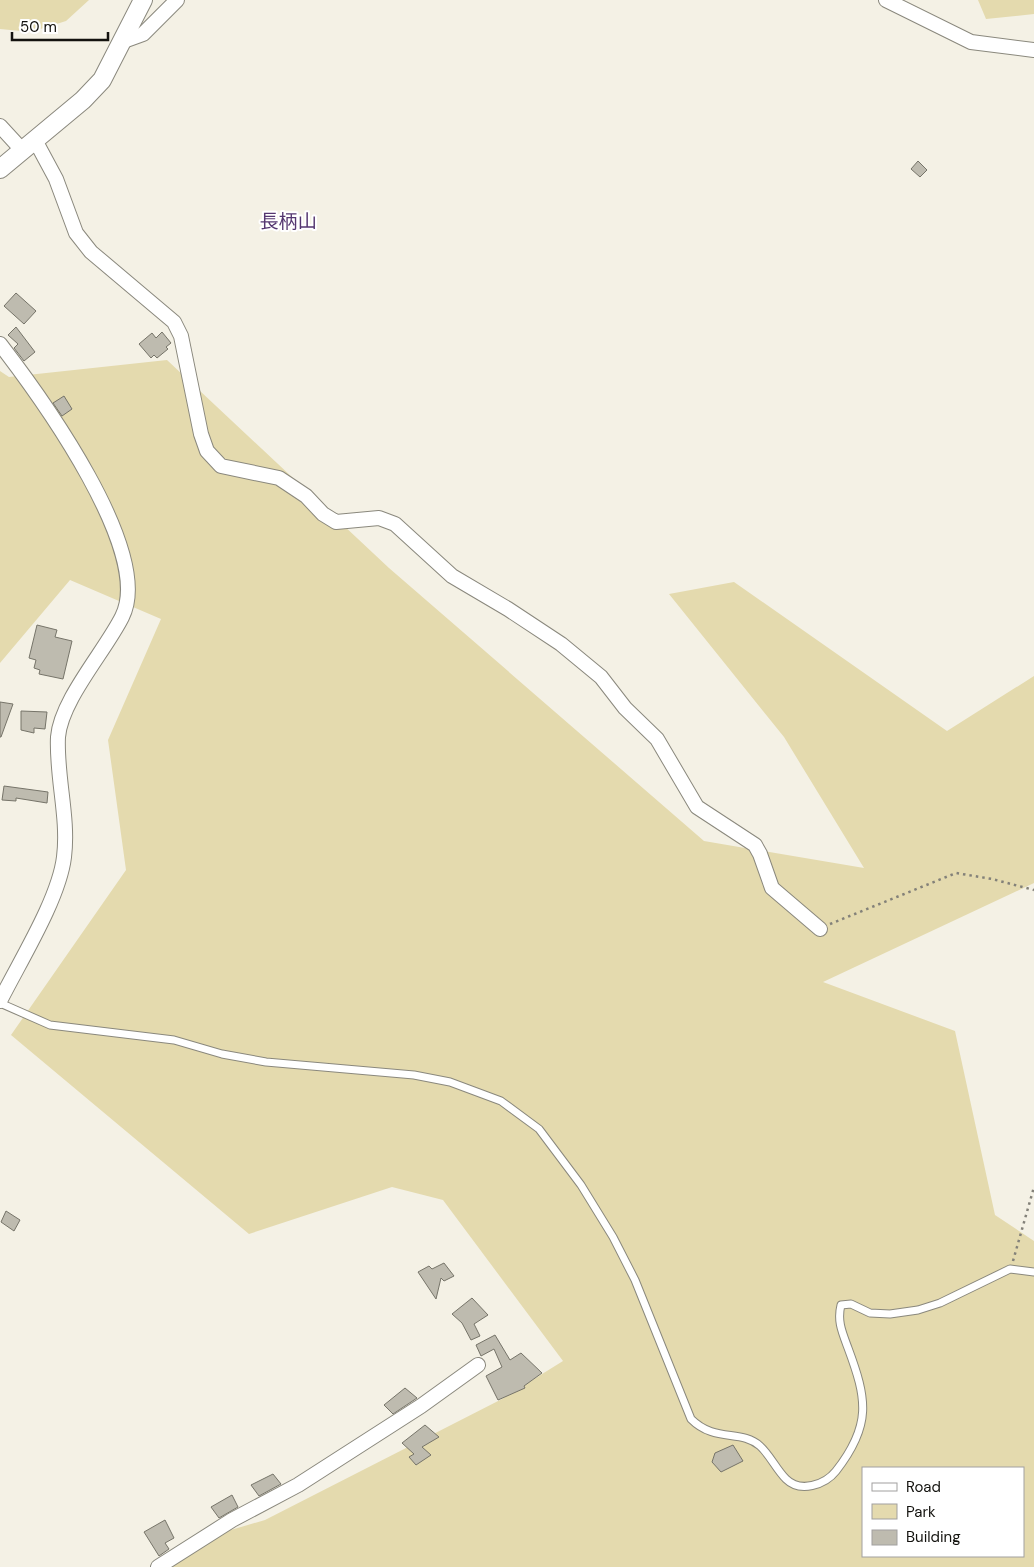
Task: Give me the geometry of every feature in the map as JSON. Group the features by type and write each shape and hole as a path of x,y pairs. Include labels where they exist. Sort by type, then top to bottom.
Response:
{"street":[{"path":"0,169 82,100 102,80 143,0"},
{"path":"121,42 143,34 177,0"},
{"path":"886,0 971,42 1034,50"},
{"path":"0,126 29,146 56,179 76,233 90,252 174,322 181,336 201,434 207,451 221,466 279,478 306,496 323,514 336,522 379,518 395,524 452,576 562,644 601,677 625,708 657,739 697,807 755,845 772,888 820,929"},
{"path":"0,344 21,371 94,484 110,519 125,565 129,595 123,616 64,714 58,736 64,855 60,882 0,1002"},
{"path":"158,1567 232,1520 298,1485 421,1406 478,1365"}],"lane":[{"path":"0,1002 50,1025 174,1040 222,1054 266,1062 414,1075 450,1082 501,1101 538,1130 582,1185 609,1230 635,1280 691,1418 701,1429 714,1434 749,1439 759,1446 787,1480 799,1485 818,1484 831,1478 848,1456 862,1422 864,1400 860,1381 840,1329 838,1317 841,1305 851,1304 870,1313 890,1314 918,1310 940,1303 1010,1269 1034,1272"}],"path":[{"path":"820,929 848,915 956,873 992,878 1034,890"},
{"path":"1010,1269 1034,1188"}],"green space":[{"path":"0,0 89,0 66,21 31,32 0,29"},
{"path":"978,0 1034,0 1034,14 986,19"},
{"path":"167,360 389,568 704,841 864,868 784,737 669,594 734,582 947,731 1034,676 1034,883 823,982 955,1031 995,1215 1034,1241 1034,1567 152,1567 179,1545 265,1520 502,1399 563,1361 443,1200 392,1187 249,1234 11,1035 126,870 108,740 161,619 70,580 0,663 0,371 9,377"}],"building":[{"path":"918,161 927,170 920,177 911,169"},
{"path":"16,293 36,311 24,324 4,306"},
{"path":"16,327 35,352 24,361 14,348 18,344 8,335"},
{"path":"162,332 171,343 166,347 168,349 157,358 154,355 151,358 139,344 152,333 156,338"},
{"path":"64,396 72,409 62,416 53,403"},
{"path":"37,625 57,630 55,637 72,641 63,679 39,674 40,670 34,668 36,660 29,658"},
{"path":"0,702 13,704 1,737 0,737"},
{"path":"21,711 47,712 45,729 34,728 34,733 21,730"},
{"path":"4,786 48,792 47,803 16,798 16,801 2,800"},
{"path":"6,1211 20,1220 14,1231 1,1222"},
{"path":"444,1263 454,1276 444,1281 441,1278 436,1299 418,1272 429,1266 432,1269"},
{"path":"472,1298 488,1315 474,1324 480,1336 471,1340 462,1323 452,1314"},
{"path":"495,1335 510,1360 521,1353 542,1373 524,1386 525,1388 498,1400 486,1376 502,1367 494,1349 481,1356 476,1345"},
{"path":"405,1388 417,1398 393,1414 384,1405"},
{"path":"425,1425 439,1437 422,1447 431,1455 416,1465 409,1457 414,1454 402,1443"},
{"path":"733,1445 743,1461 721,1472 712,1462 715,1453"},
{"path":"273,1474 281,1484 259,1496 251,1485"},
{"path":"232,1495 238,1507 219,1518 211,1507"},
{"path":"165,1520 174,1538 165,1543 169,1549 159,1556 144,1532"}],"district":[{"name":"長柄山","path":"288,221"}]}
